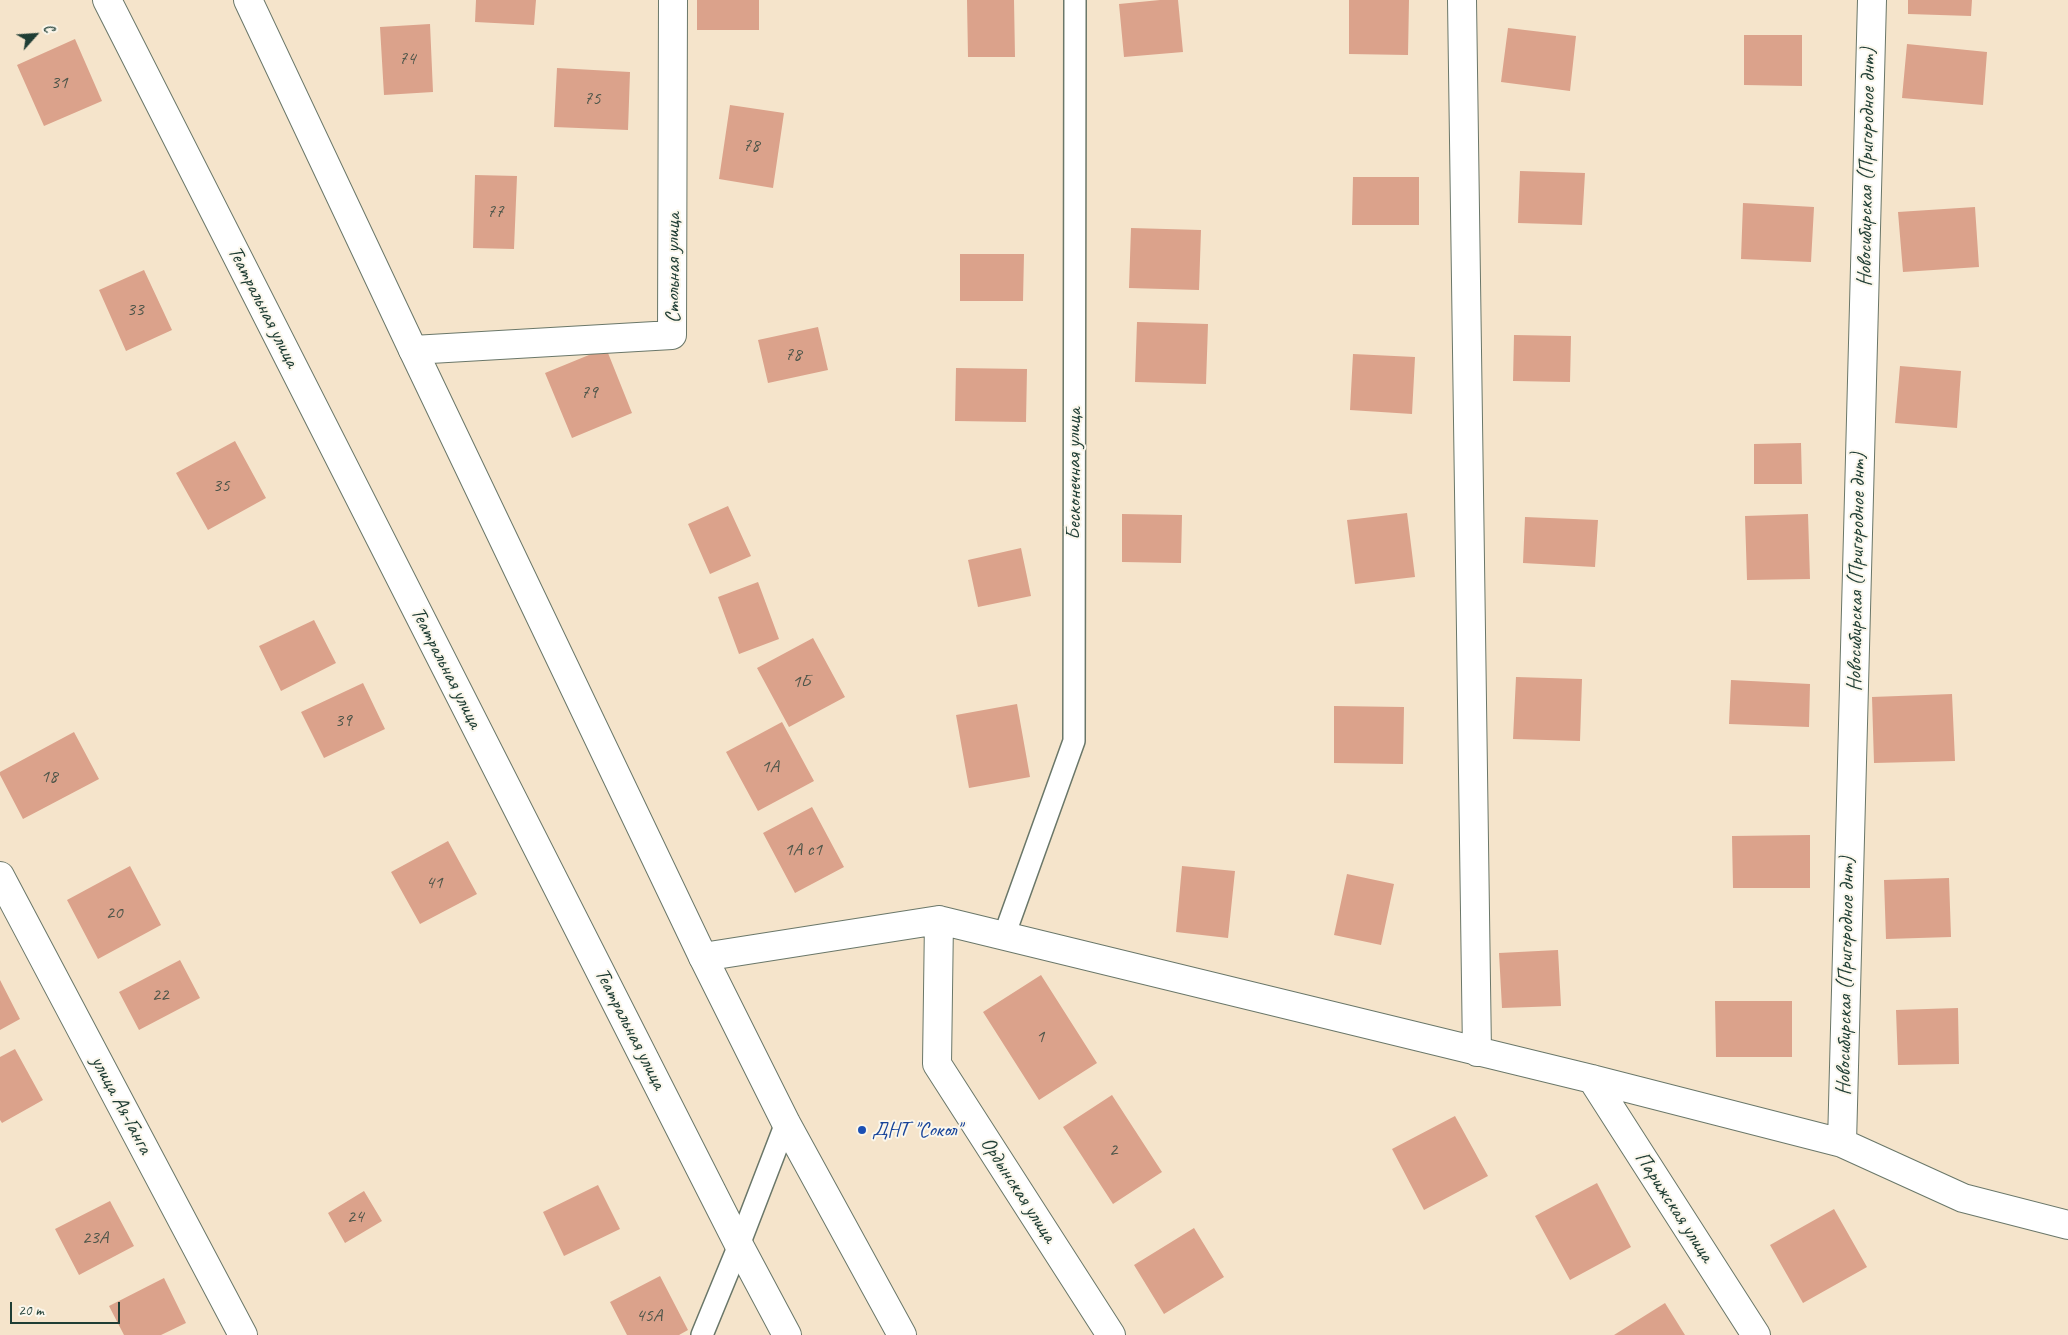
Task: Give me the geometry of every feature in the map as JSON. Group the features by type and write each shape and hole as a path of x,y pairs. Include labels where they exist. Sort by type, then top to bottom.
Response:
{"street":[{"name":"Театральная улица","path":"108,0 739,1246 787,1335"},
{"path":"248,0 703,957 786,1123 902,1335"},
{"name":"Стольная улица","path":"413,350 672,335 673,0"},
{"path":"1462,0 1477,1052"},
{"name":"Новосибирская (Пригородное днт)","path":"1842,1143 1872,0"},
{"name":"улица Ая-Ганга","path":"0,876 243,1335"},
{"path":"703,957 939,920 1592,1079 1842,1143 1963,1198 2068,1225"},
{"name":"Ордынская улица","path":"939,920 937,1064 1111,1335"},
{"name":"Парижская улица","path":"1592,1079 1756,1335"}],"lane":[{"name":"Бесконечная улица","path":"1004,936 1074,742 1075,0"},
{"path":"702,1335 739,1246 786,1123"}],"building":[{"path":"476,0 536,0 534,25 475,22"},
{"path":"697,0 759,0 759,30 697,30"},
{"path":"967,0 1014,0 1015,57 968,57"},
{"path":"1178,0 1183,52 1124,57 1119,4"},
{"path":"1349,0 1409,0 1408,55 1349,54"},
{"path":"1908,0 1972,0 1971,16 1908,14"},
{"path":"430,24 433,92 384,95 380,27"},
{"path":"1508,28 1576,36 1570,91 1501,82"},
{"path":"1744,35 1802,35 1802,86 1744,85"},
{"path":"75,39 102,101 44,126 17,65"},
{"path":"1907,44 1987,52 1983,105 1902,98"},
{"path":"557,68 630,72 628,130 554,127"},
{"path":"730,105 784,113 773,188 719,179"},
{"path":"1520,171 1585,173 1582,225 1518,223"},
{"path":"475,175 517,176 514,249 473,248"},
{"path":"1353,177 1419,177 1419,225 1352,225"},
{"path":"1743,203 1814,207 1811,262 1741,259"},
{"path":"1975,207 1979,267 1903,272 1898,212"},
{"path":"1131,228 1201,230 1199,290 1129,288"},
{"path":"960,254 1024,254 1023,301 960,301"},
{"path":"144,270 172,330 126,351 99,290"},
{"path":"1137,322 1208,324 1206,384 1135,382"},
{"path":"818,327 828,370 768,383 758,340"},
{"path":"1514,335 1571,336 1570,382 1513,381"},
{"path":"606,348 632,413 572,438 545,373"},
{"path":"1353,354 1415,357 1412,414 1350,410"},
{"path":"1900,366 1961,371 1957,428 1895,423"},
{"path":"956,368 1027,369 1026,422 955,421"},
{"path":"235,441 266,498 208,530 176,473"},
{"path":"1801,443 1802,484 1754,484 1754,444"},
{"path":"728,506 751,556 710,574 688,524"},
{"path":"1407,513 1415,577 1355,584 1347,520"},
{"path":"1122,514 1182,515 1181,563 1122,562"},
{"path":"1808,514 1810,579 1747,580 1745,516"},
{"path":"1525,517 1598,520 1595,567 1523,563"},
{"path":"1021,548 1031,596 978,607 968,560"},
{"path":"758,582 779,639 739,654 718,597"},
{"path":"314,620 336,663 281,691 259,646"},
{"path":"813,638 845,697 789,727 757,668"},
{"path":"1516,677 1582,679 1580,741 1513,739"},
{"path":"1731,680 1810,684 1809,727 1729,724"},
{"path":"363,683 385,729 324,758 301,712"},
{"path":"1952,694 1955,761 1874,763 1872,697"},
{"path":"1017,704 1030,777 969,788 956,715"},
{"path":"1334,706 1404,707 1403,764 1334,763"},
{"path":"782,722 814,781 758,811 726,752"},
{"path":"74,732 99,779 23,819 0,772"},
{"path":"812,807 844,867 795,893 763,833"},
{"path":"1810,835 1810,888 1733,888 1732,836"},
{"path":"448,841 477,894 420,924 391,872"},
{"path":"130,866 161,925 98,959 67,900"},
{"path":"1182,866 1235,871 1228,938 1176,932"},
{"path":"1347,874 1394,884 1381,945 1334,935"},
{"path":"1949,878 1951,937 1886,939 1884,880"},
{"path":"1558,950 1561,1006 1502,1008 1499,953"},
{"path":"180,960 200,998 139,1030 119,992"},
{"path":"1041,975 1097,1063 1039,1100 983,1012"},
{"path":"0,980 20,1019 0,1030"},
{"path":"1715,1001 1792,1001 1792,1057 1716,1057"},
{"path":"1958,1008 1959,1064 1898,1065 1896,1010"},
{"path":"15,1049 43,1100 2,1123 0,1120 0,1057"},
{"path":"1112,1095 1162,1172 1113,1204 1063,1127"},
{"path":"1455,1116 1488,1176 1424,1210 1392,1149"},
{"path":"1597,1183 1631,1247 1570,1280 1535,1216"},
{"path":"598,1185 620,1229 564,1256 543,1212"},
{"path":"364,1191 382,1221 345,1243 328,1213"},
{"path":"110,1201 134,1246 79,1275 55,1229"},
{"path":"1834,1209 1867,1267 1803,1303 1770,1245"},
{"path":"1194,1228 1224,1277 1164,1314 1134,1265"},
{"path":"660,1276 688,1330 679,1335 627,1335 610,1302"},
{"path":"164,1278 186,1323 161,1335 124,1335 109,1306"},
{"path":"1665,1303 1685,1335 1614,1335"}],"place":[{"name":"ДНТ \"Сокол\"","path":"862,1130"}]}
